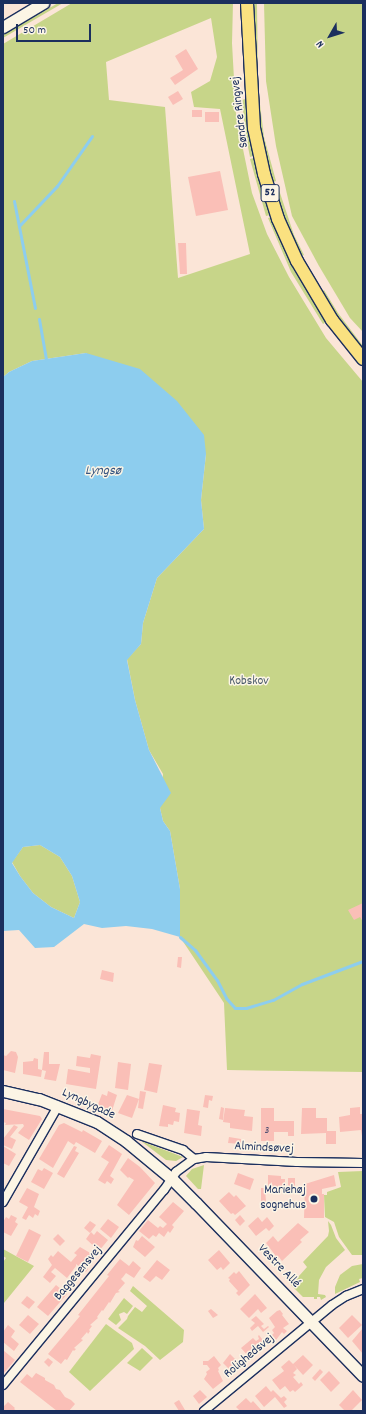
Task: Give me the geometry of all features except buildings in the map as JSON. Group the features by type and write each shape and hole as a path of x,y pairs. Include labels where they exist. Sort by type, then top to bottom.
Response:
{"main road":[{"name":"Søndre Ringvej","path":"247,3 254,128 264,174 278,219 297,261 332,320 363,359"}],"street":[{"path":"3,27 43,3"},
{"name":"Lyngbygade","path":"3,1091 40,1099 97,1122 113,1131 172,1179"},
{"path":"3,1202 58,1106"},
{"path":"137,1134 183,1150 194,1159 176,1172 172,1179"},
{"name":"Almindsøvej","path":"194,1159 206,1157 296,1162 363,1163"},
{"name":"Vestre Allé","path":"172,1179 363,1376"},
{"name":"Baggesensvej","path":"3,1385 172,1179"},
{"name":"Rolighedsvej","path":"204,1411 332,1305 346,1296 363,1289"}],"green space":[{"path":"58,3 63,3 3,38 3,35"},
{"name":"Kobskov","path":"72,3 233,3 232,43 236,115 252,193 267,234 289,277 326,338 363,382 363,1072 227,1070 224,1003 180,937 180,889 170,831 163,821 160,808 163,774 149,750 135,700 127,659 141,644 143,623 157,578 204,529 201,500 206,454 86,353 32,361 9,372 3,377 3,44","holes":["211,18 217,57 210,81 191,92 194,107 220,109 250,254 178,278 165,107 109,100 106,62"]},
{"path":"254,3 257,3 258,88 264,137 276,181 272,183 257,111"},
{"path":"264,3 363,3 363,332 350,318 319,266 292,216 276,146 266,81"},
{"path":"245,99 253,156 250,157 242,100"},
{"path":"254,158 270,215 266,216 250,159"},
{"path":"277,184 294,235 304,255 301,256 283,213 274,185"},
{"path":"271,217 294,270 326,322 323,324 291,272 268,218"},
{"path":"324,290 338,313 363,346 363,350 321,293"},
{"path":"40,845 60,857 72,876 80,902 74,918 51,907 33,893 20,876 12,862 23,847"},
{"path":"141,1141 183,1157 176,1161 166,1160"},
{"path":"204,1165 201,1189 198,1189 186,1176 192,1169"},
{"path":"363,1171 363,1255 352,1255 339,1237 334,1222 325,1217 324,1195 327,1195 327,1192 341,1187 338,1172"},
{"path":"328,1221 336,1238 345,1250 326,1267 319,1280 318,1294 325,1295 326,1297 321,1300 320,1297 314,1299 314,1297 303,1297 291,1285 307,1267 303,1262 328,1236"},
{"path":"3,1249 34,1266 4,1303 3,1262 6,1258 3,1256"},
{"path":"363,1264 363,1278 359,1279 360,1282 335,1294 335,1287 340,1275 352,1266"},
{"path":"133,1286 184,1330 183,1342 160,1360 145,1346 118,1328 127,1319 135,1307 142,1312 147,1306 130,1291"},
{"path":"124,1298 133,1306 127,1314 124,1312 119,1314 121,1320 116,1325 108,1319"},
{"path":"106,1324 132,1343 134,1349 90,1391 69,1372"},
{"path":"142,1348 153,1358 140,1371 127,1363"}],"water":[{"name":"Lyngsø","path":"86,353 140,369 177,401 204,435 206,454 201,500 204,529 157,578 143,623 141,644 127,660 135,700 149,750 171,793 160,808 163,821 170,831 180,889 180,937 152,929 126,926 102,928 84,924 54,947 35,948 19,930 3,931 3,377 9,372 32,361","holes":["40,845 60,857 72,876 80,902 74,918 51,907 33,893 12,863 23,847"]}],"waterway":[{"path":"19,226 57,186 92,136"},
{"path":"14,201 35,308"},
{"path":"39,319 46,359"},
{"path":"180,937 195,950 217,980 226,998 235,1008 246,1008 273,1000 302,984 363,961"}],"place":[{"name":"Mariehøj sognehus","path":"314,1199"}]}
